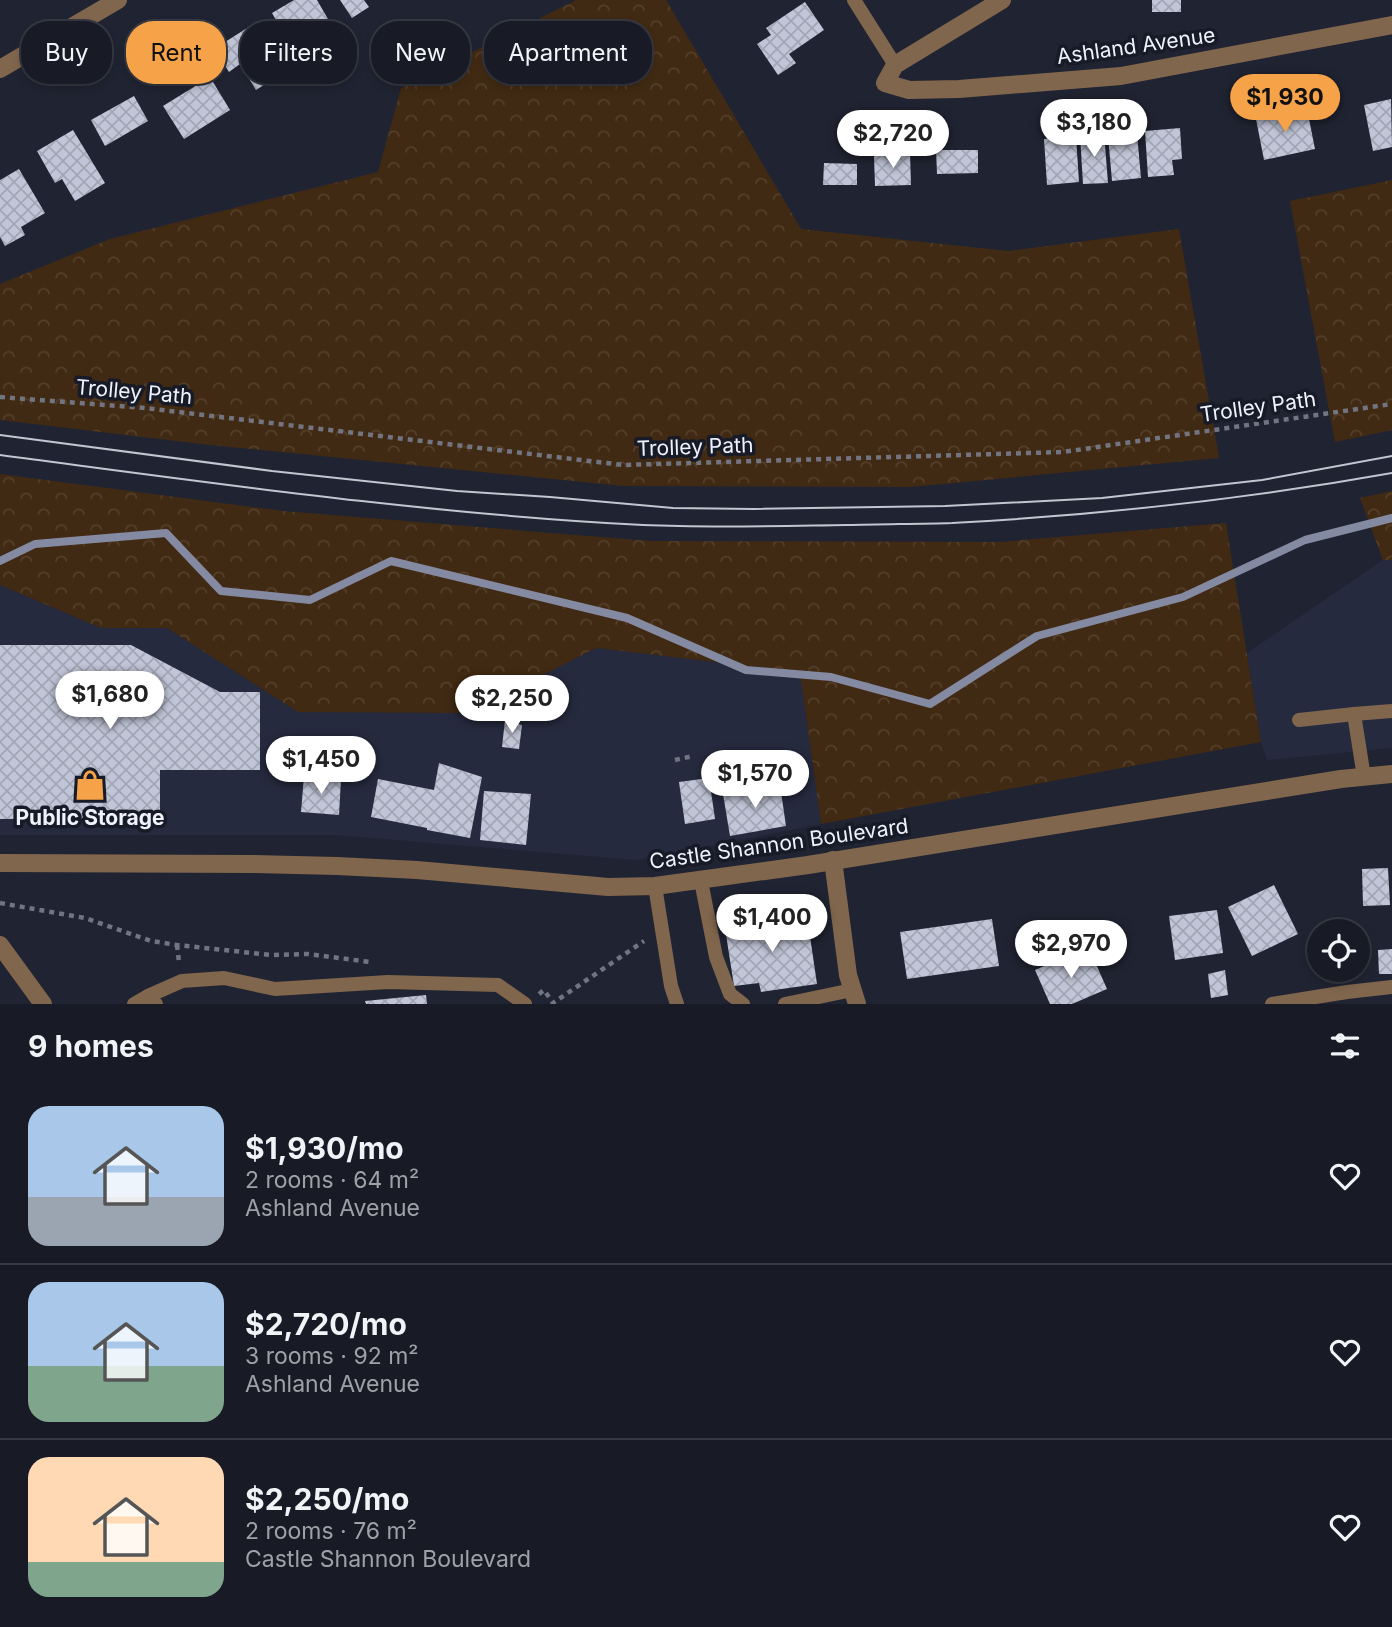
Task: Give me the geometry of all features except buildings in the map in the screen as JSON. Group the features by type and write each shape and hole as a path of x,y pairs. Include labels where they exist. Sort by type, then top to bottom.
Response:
{"street":[{"path":"0,69 118,0"},
{"path":"895,65 1002,0"},
{"name":"Ashland Avenue","path":"895,65 885,83 909,90 959,89 1121,76 1392,25"},
{"name":"Castle Shannon Boulevard","path":"0,863 337,866 417,870 608,887 655,886 1392,774"},
{"path":"834,860 838,909 854,997"},
{"path":"0,944 43,1004"}],"lane":[{"path":"853,0 895,65"},
{"path":"1298,720 1392,711"},
{"path":"1354,714 1364,777"},
{"path":"701,881 716,957 730,994 743,1004"},
{"path":"655,886 671,986 677,1004"},
{"path":"134,1004 152,1000 182,981 224,978 275,989 388,982 498,985 525,1003"},
{"path":"1272,1004 1392,987"},
{"path":"785,1004 854,997"}],"path":[{"name":"Trolley Path","path":"0,397 145,408 623,465 1063,452 1392,404"},
{"path":"675,760 693,756"},
{"path":"0,903 85,918 151,941 271,955 308,954 382,963 387,967 388,982"},
{"path":"525,1003 544,990 553,1003 645,940"}],"shaded area":[{"path":"1383,560 1392,560 1392,748 1267,760 1261,742 1247,653"},
{"path":"0,585 101,628 167,628 298,712 468,713 596,648 800,672 821,824 637,860 336,835 0,835"}],"green space":[{"path":"576,0 666,0 801,229 1008,251 1179,229 1219,458 911,487 623,486 210,445 0,420 0,284 110,239 378,172 401,88 409,84 470,84 470,53 484,46 484,84 652,84 652,21 534,21"},
{"path":"1392,180 1392,430 1335,442 1290,201"},
{"path":"0,474 283,511 650,541 999,542 1226,523 1261,742 821,824 800,672 596,648 468,713 298,712 167,628 101,628 0,585"},
{"path":"1392,491 1392,560 1383,560 1360,498"}],"waterway":[{"path":"0,561 35,544 166,533 221,591 310,600 391,561 627,618 746,670 831,677 930,704 1037,636 1183,597 1305,540 1392,518"}],"tram line":[{"path":"0,435 272,471 457,491 673,508 945,506 1102,498 1262,480 1392,456"},
{"path":"0,455 401,505 562,520 694,526 952,523 1063,515 1228,498 1392,473"}],"place":[{"name":"Public Storage","path":"90,785"}]}
